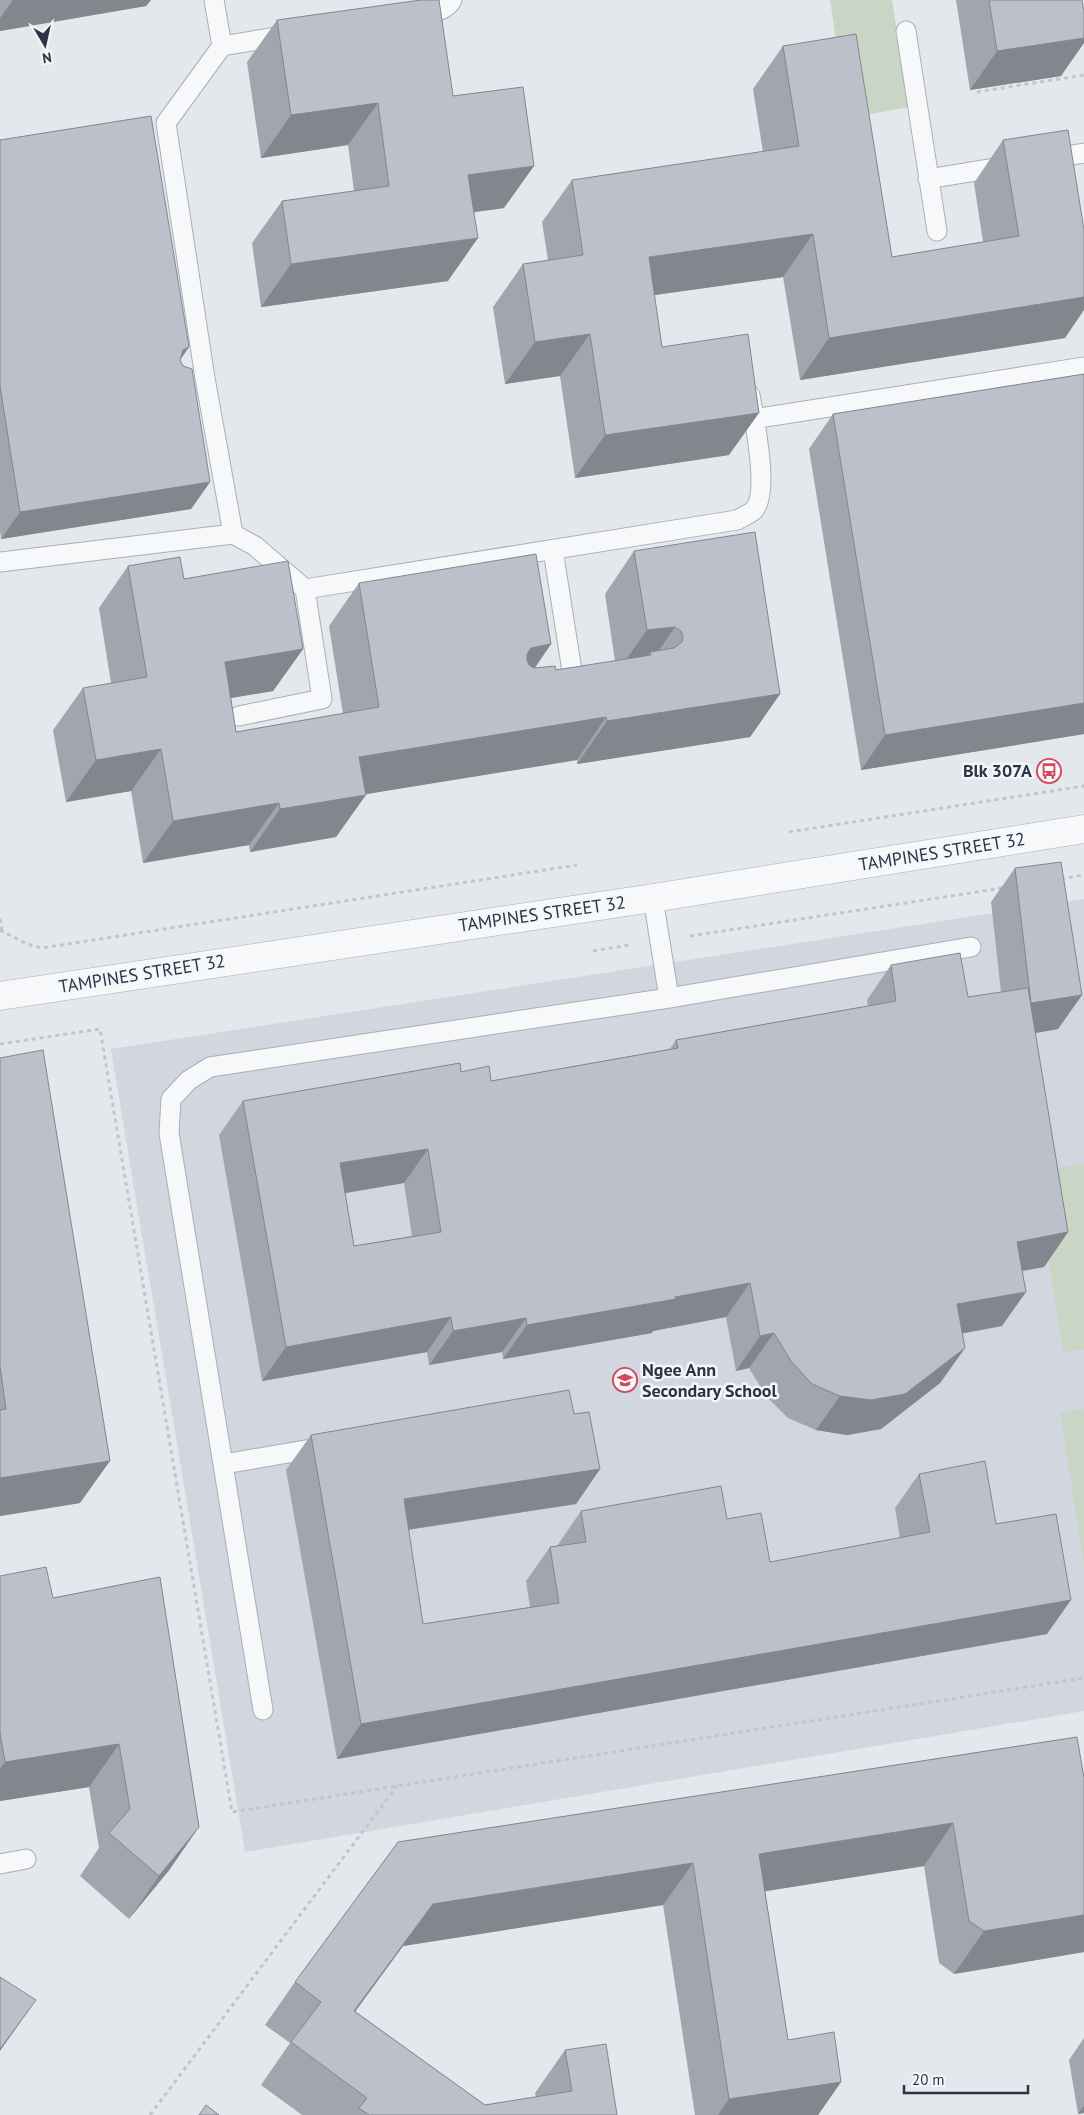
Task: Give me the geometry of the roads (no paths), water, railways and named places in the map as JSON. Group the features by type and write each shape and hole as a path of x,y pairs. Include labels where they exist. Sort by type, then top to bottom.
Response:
{"street":[{"name":"TAMPINES STREET 32","path":"0,996 654,898 1084,830"}],"lane":[{"path":"214,0 222,46"},
{"path":"398,18 437,12 450,4 452,0"},
{"path":"906,31 937,231"},
{"path":"234,534 197,380 166,123 222,46 310,32"},
{"path":"147,126 166,123"},
{"path":"928,179 1084,153"},
{"path":"754,420 1084,367"},
{"path":"306,589 737,520 754,510 760,499 762,480 747,376"},
{"path":"0,562 234,534 255,546 306,589 322,701 239,716"},
{"path":"552,550 575,690"},
{"path":"556,693 594,687"},
{"path":"654,898 669,998"},
{"path":"263,1710 169,1133 171,1099 189,1080 210,1067 669,998 971,947"},
{"path":"224,1464 339,1444"},
{"path":"0,1864 26,1860"}],"place":[{"name":"Blk 307A","path":"1049,771"},
{"name":"Ngee Ann Secondary School","path":"625,1380"}]}
